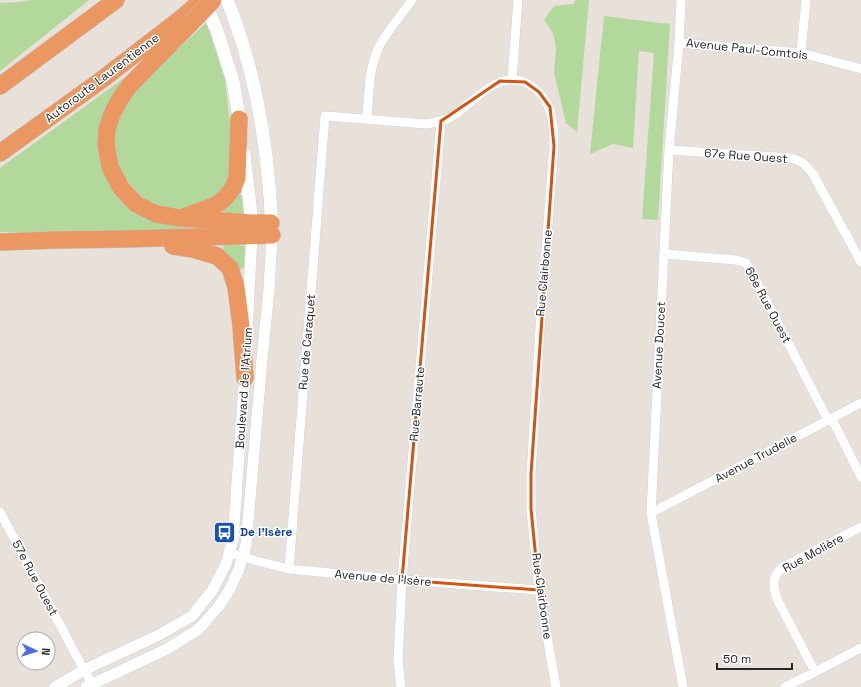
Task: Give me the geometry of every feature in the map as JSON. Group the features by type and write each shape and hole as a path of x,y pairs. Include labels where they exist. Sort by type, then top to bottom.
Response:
{"highway":[{"path":"0,86 116,0"},
{"name":"Autoroute Laurentienne","path":"0,153 187,20 203,0"},
{"path":"213,0 187,20 130,85 112,114 107,129 106,144 110,167 121,188 136,204 156,214 252,229"},
{"path":"180,218 211,207 226,197 232,188 237,178 239,119"},
{"path":"0,242 123,240 252,229 272,229"},
{"path":"123,240 193,248 217,256 230,268 236,287 245,378"}],"main road":[{"name":"Boulevard de l'Atrium","path":"203,0 217,31 232,81 239,119 252,229"},
{"name":"Boulevard de l'Atrium","path":"229,5 247,61 259,110 268,167 272,229"}],"street":[{"path":"412,0 381,44 374,62 370,78 367,119 427,124 441,121 454,115 491,86 500,81 512,79 518,0"},
{"name":"Avenue Doucet","path":"681,0 670,150 651,513 683,687"},
{"path":"801,53 806,0"},
{"name":"Avenue Paul-Comtois","path":"679,42 801,53 861,69"},
{"name":"Rue Clairbonne","path":"512,79 525,82 539,92 550,107 554,123 554,146 540,328 531,474 531,509 539,590 556,687"},
{"name":"Rue de Caraquet","path":"289,569 325,116 367,119"},
{"name":"Rue Barraute","path":"401,687 398,661 402,580 441,121"},
{"name":"67e Rue Ouest","path":"670,150 791,158 801,161 813,174 861,262"},
{"name":"Boulevard de l'Atrium","path":"55,687 84,670 159,635 192,616 212,591 226,564 233,539 245,378 252,229"},
{"name":"Boulevard de l'Atrium","path":"91,686 167,649 199,630 220,606 239,570 247,538 269,290 272,229"},
{"name":"66e Rue Ouest","path":"664,254 736,260 746,263 861,477"},
{"name":"Avenue Trudelle","path":"651,513 861,403"},
{"name":"57e Rue Ouest","path":"0,512 84,670 91,686"},
{"name":"Rue Molière","path":"815,672 777,599 774,589 774,580 777,572 783,567 861,527"},
{"name":"Avenue de l'Isère","path":"230,553 289,569 402,580 539,590"},
{"path":"785,687 861,648"}],"highlighted area":[{"path":"500,81 525,82 539,92 550,107 554,146 531,474 531,509 539,590 402,580 441,121"}],"green space":[{"path":"32,0 89,0 0,71 0,3"},
{"path":"575,0 589,0 577,132 566,123 554,73 556,48 553,33 544,20 554,6 574,4"},
{"path":"604,16 670,24 658,220 642,219 654,53 639,51 633,148 613,144 590,154"},
{"path":"207,22 225,80 230,122 233,173 221,195 182,209 164,208 151,204 136,195 118,171 112,136 130,93"},
{"path":"124,78 128,83 109,108 113,186 189,225 189,231 0,232 0,168"},
{"path":"236,194 242,195 244,214 218,216 216,210"},
{"path":"241,242 241,246 245,246 244,267 242,269 238,269 223,251 223,248 226,244"}],"place":[{"name":"De l'Isère","path":"224,532"}]}
